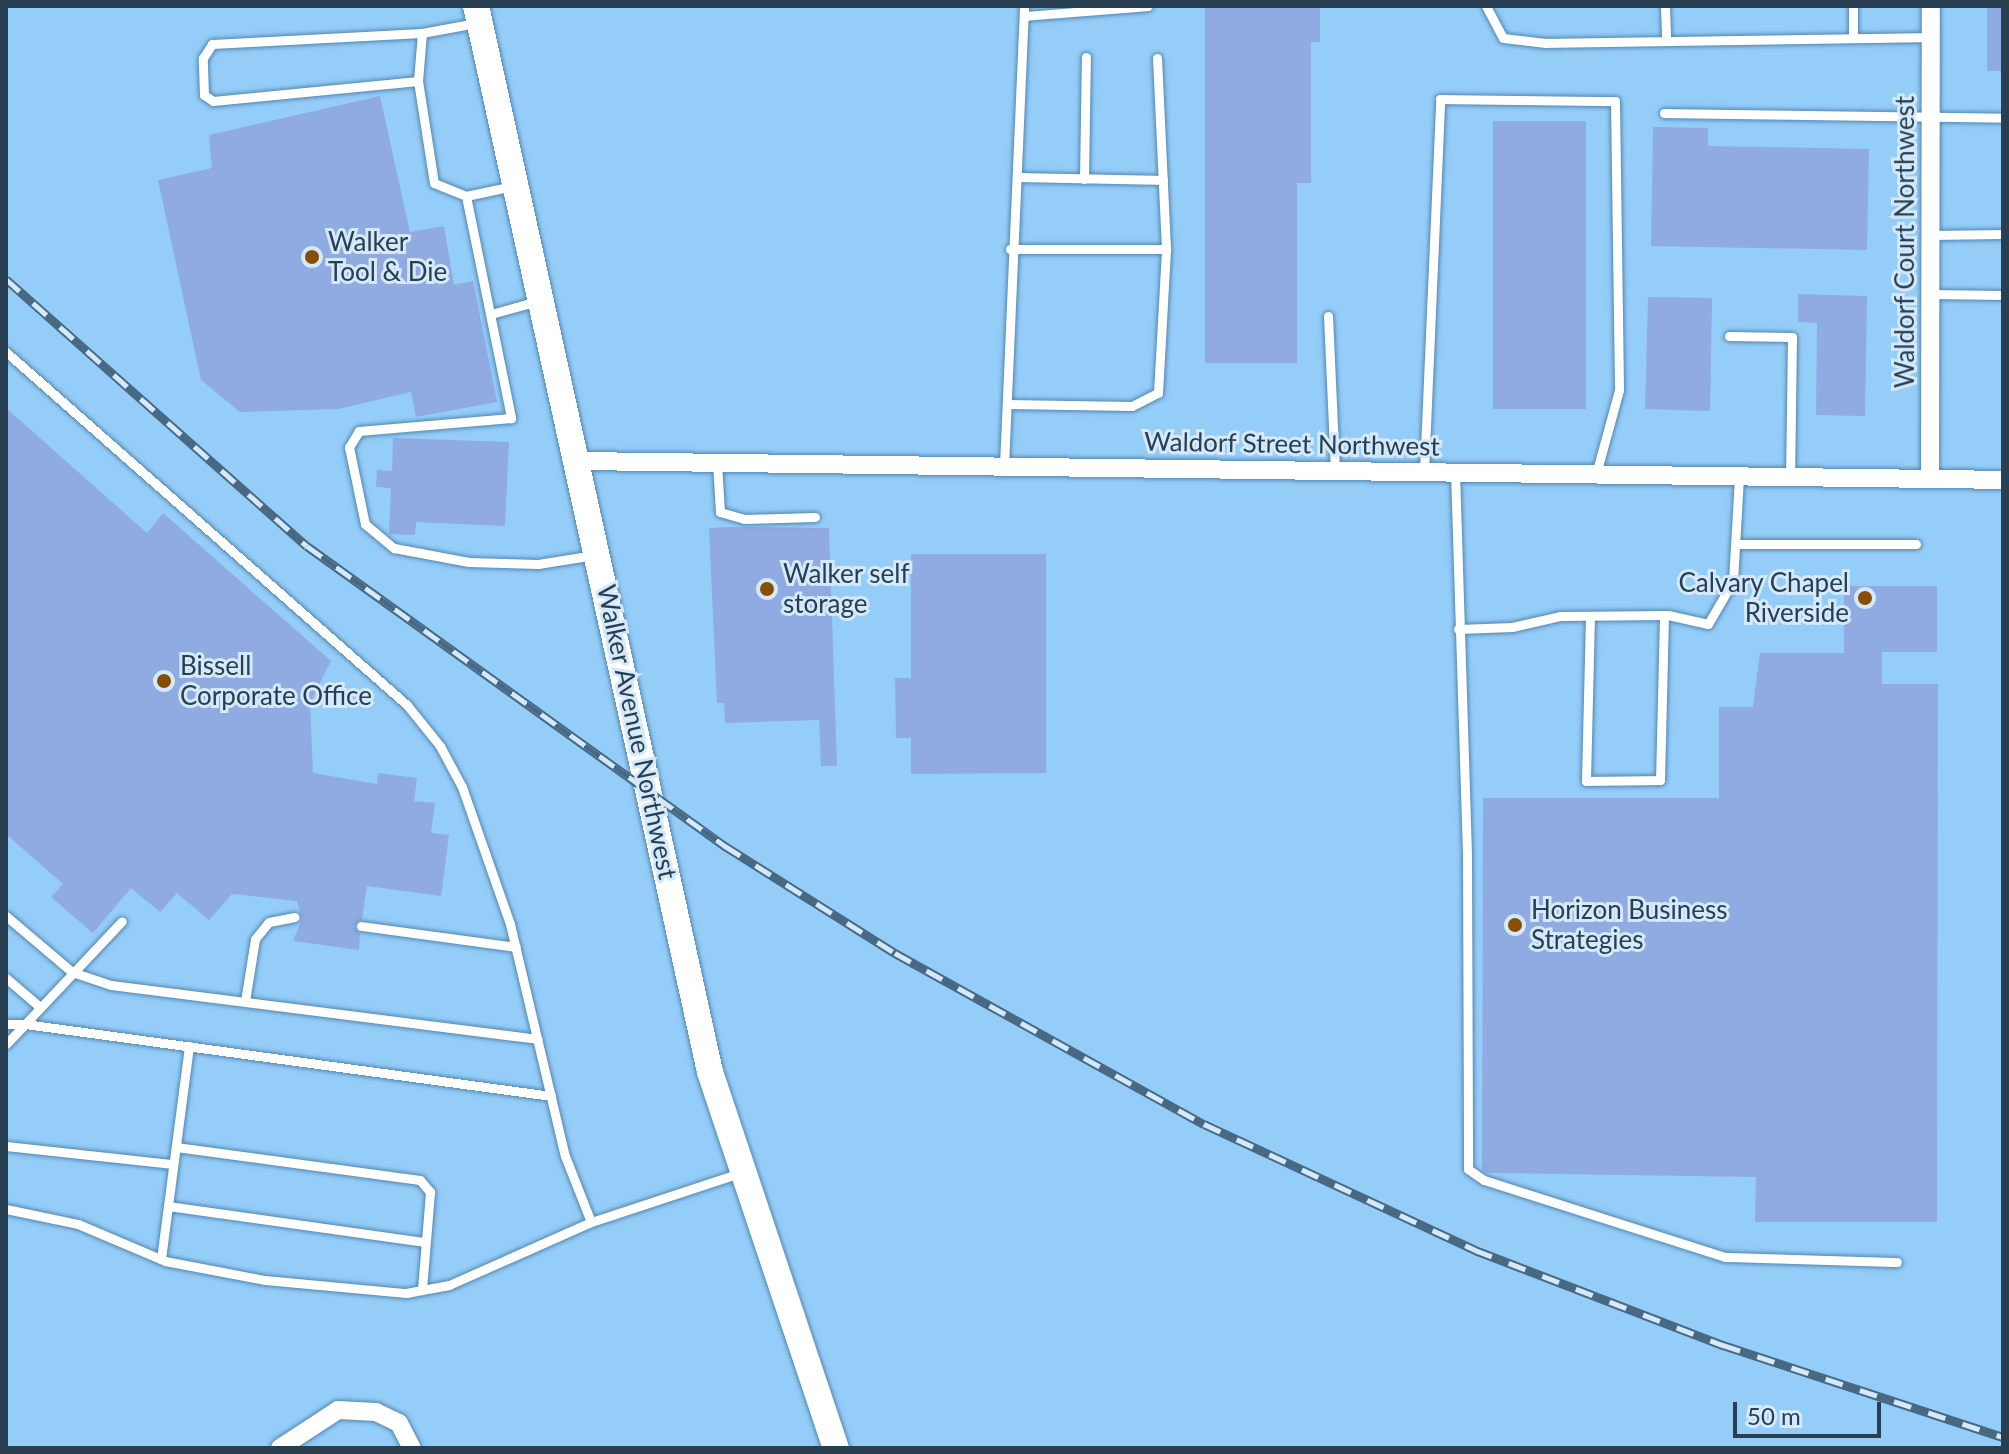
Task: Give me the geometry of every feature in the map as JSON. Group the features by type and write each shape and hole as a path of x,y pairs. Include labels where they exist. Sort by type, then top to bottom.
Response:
{"main road":[{"name":"Walker Avenue Northwest","path":"478,15 600,554 692,994 740,1173 832,1447"}],"street":[{"name":"Waldorf Court Northwest","path":"1930,478 1931,6"},
{"name":"Waldorf Street Northwest","path":"579,461 2003,480"},
{"path":"280,1448 338,1410 387,1417 399,1423 412,1448"}],"lane":[{"path":"1004,466 1010,249 1021,177 1024,11 1148,6"},
{"path":"1486,6 1503,38 1666,41 1931,37"},
{"path":"1665,6 1666,41"},
{"path":"1853,6 1853,38"},
{"path":"418,81 213,101 204,95 203,58 212,44 422,33 478,15"},
{"path":"422,33 418,81 434,183 466,196 516,185"},
{"path":"1084,179 1086,57"},
{"path":"1007,404 1132,406 1158,393 1166,249 1157,58"},
{"path":"1424,472 1440,99 1615,101 1619,390 1596,474"},
{"path":"1664,113 2003,118"},
{"path":"1021,177 1163,180"},
{"path":"466,196 511,418 359,431 349,447 365,524 394,548 469,562 538,564 600,554"},
{"path":"1931,235 2003,234"},
{"path":"1010,249 1166,249"},
{"path":"1931,294 2003,295"},
{"path":"491,314 542,301"},
{"path":"1328,316 1335,470"},
{"path":"1729,336 1792,337 1790,476"},
{"path":"6,352 407,705 440,746 462,787 516,947 551,1096 591,1222"},
{"path":"717,463 720,512 744,519 815,517"},
{"path":"1455,472 1467,856 1468,1169 1484,1180 1725,1257 1897,1262"},
{"path":"1458,629 1590,616 1664,615 1708,624 1733,581 1739,476"},
{"path":"1737,544 1916,544"},
{"path":"1590,616 1586,781 1660,780 1664,615"},
{"path":"6,916 72,972 111,985 538,1039"},
{"path":"245,1001 255,939 269,922 295,917"},
{"path":"6,1044 122,921"},
{"path":"361,926 516,947"},
{"path":"6,978 40,1007"},
{"path":"6,1024 25,1024 551,1096"},
{"path":"161,1259 189,1046"},
{"path":"6,1146 173,1164"},
{"path":"176,1147 420,1180 430,1192 423,1242 422,1290"},
{"path":"6,1209 78,1224 161,1259 265,1280 422,1290 449,1285 591,1222 740,1173"},
{"path":"168,1206 423,1242"}],"building":[{"path":"1205,6 1320,6 1320,42 1311,42 1311,183 1297,183 1297,363 1205,363"},
{"path":"1987,6 2003,6 2003,71 1987,71"},
{"name":"Walker Tool & Die","path":"380,96 410,232 444,226 454,285 473,281 497,402 416,417 411,392 338,409 240,412 201,380 158,180 212,168 209,135"},
{"path":"1493,121 1586,121 1586,409 1493,409"},
{"path":"1653,127 1708,128 1708,146 1869,149 1867,250 1651,246"},
{"path":"1798,294 1867,296 1865,416 1816,415 1817,323 1798,322"},
{"path":"1648,297 1712,298 1710,411 1645,409"},
{"name":"Bissell Corporate Office","path":"6,408 147,533 163,513 331,661 310,703 313,773 377,784 378,773 417,778 414,801 435,803 431,833 449,835 441,896 367,886 362,919 354,926 360,934 359,950 293,941 302,919 297,901 232,894 209,920 177,893 160,912 131,888 93,933 51,897 63,884 6,834"},
{"path":"393,438 509,442 505,526 416,522 415,535 389,534 391,488 376,487 377,470 392,471"},
{"path":"709,528 829,528 837,766 821,766 819,720 725,723 724,703 717,703"},
{"path":"911,554 1046,554 1046,773 911,774 911,738 896,738 895,678 911,678"},
{"path":"1844,586 1937,586 1937,652 1882,652 1882,684 1938,684 1937,1222 1755,1222 1756,1177 1487,1173 1482,1170 1483,798 1719,798 1719,707 1753,707 1760,653 1844,653"}],"railway":[{"path":"6,279 307,546 725,846 895,953 1204,1124 1475,1250 1723,1345 2003,1437"}],"place":[{"name":"Walker Tool & Die","path":"312,257"},
{"name":"Walker self storage","path":"767,589"},
{"name":"Calvary Chapel Riverside","path":"1865,598"},
{"name":"Bissell Corporate Office","path":"164,681"},
{"name":"Horizon Business Strategies","path":"1515,925"}]}
